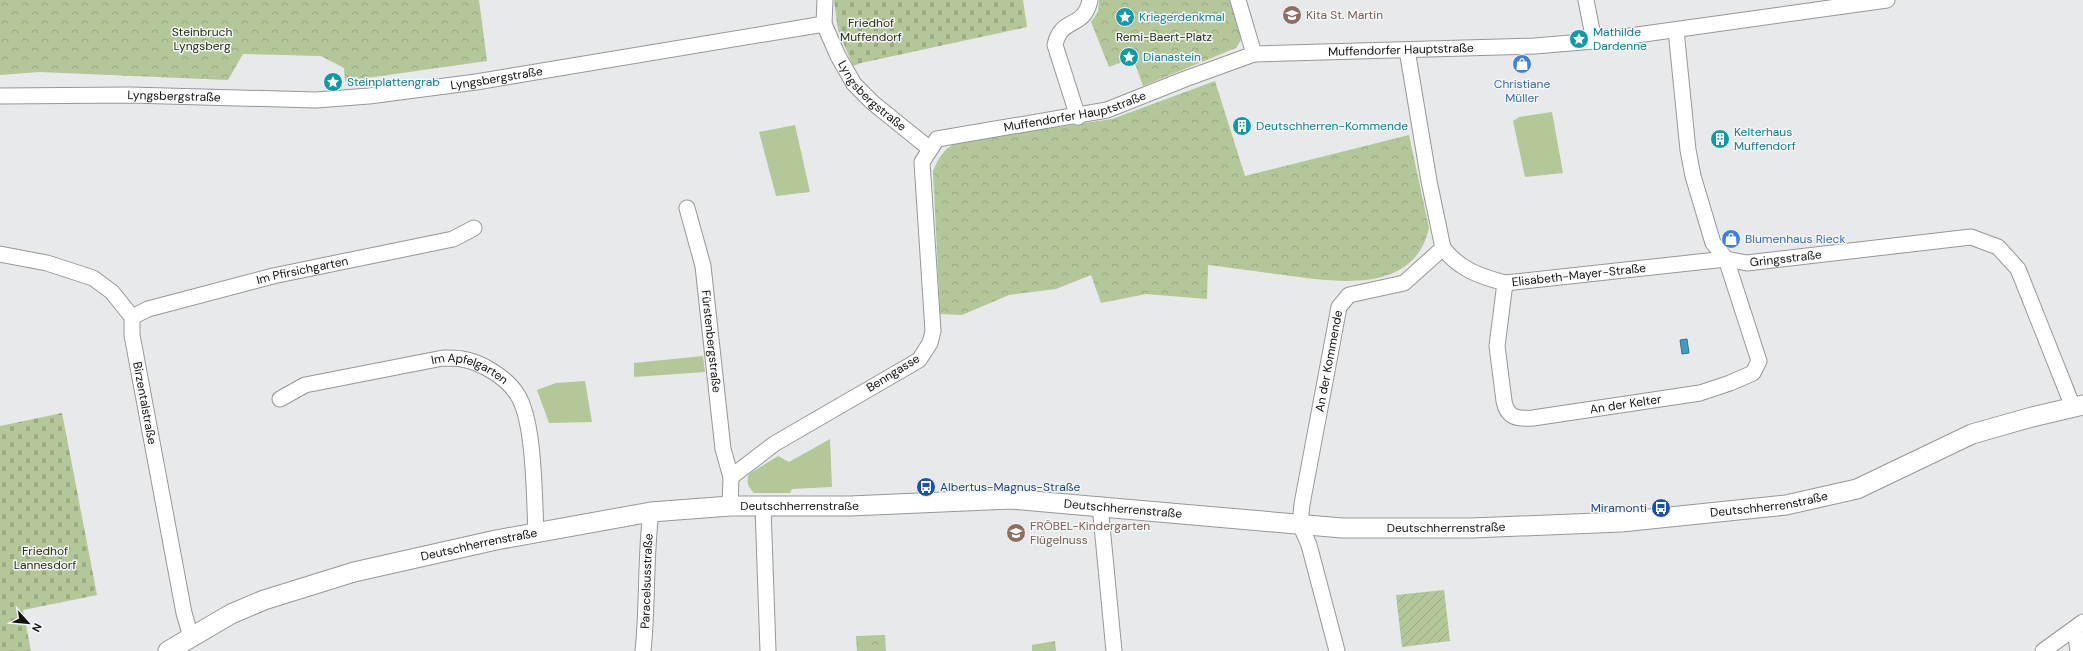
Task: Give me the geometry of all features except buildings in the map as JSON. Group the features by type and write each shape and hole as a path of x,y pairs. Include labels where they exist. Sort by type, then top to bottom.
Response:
{"street":[{"path":"824,24 825,0"},
{"path":"1078,117 1056,45 1057,38 1063,28 1083,17 1088,10 1090,0"},
{"path":"1238,0 1254,54"},
{"path":"1586,0 1594,41"},
{"name":"Muffendorfer Hauptstraße","path":"930,149 937,139 949,136 1078,117 1107,110 1185,79 1254,54 1535,46 1594,41 1676,30 1807,5 1887,0"},
{"name":"Lyngsbergstraße","path":"0,96 99,95 301,100 369,96 484,81 824,24 838,56 854,84 873,103 930,149"},
{"path":"1676,30 1688,150 1693,176 1713,243 1726,258"},
{"path":"1407,50 1429,181 1443,248"},
{"name":"Benngasse","path":"731,476 774,444 919,360 925,353 930,343 933,331 922,162 930,149"},
{"name":"Fürstenbergstraße","path":"687,208 703,266 723,449 731,476"},
{"name":"Im Pfirsichgarten","path":"132,317 148,309 273,276 453,239 474,228"},
{"name":"Gringsstraße","path":"1726,258 1747,263 1971,238 1998,247 2018,269 2081,406"},
{"name":"Elisabeth-Mayer-Straße","path":"1443,248 1453,261 1484,278 1505,283 1726,258"},
{"name":"An der Kommende","path":"1300,524 1302,504 1339,307 1349,295 1404,283 1443,248"},
{"path":"0,254 47,263 92,278 112,292 132,317"},
{"name":"An der Kelter","path":"1505,283 1497,346 1504,401 1506,410 1511,416 1519,419 1533,418 1700,393 1730,384 1753,373 1759,361 1726,258"},
{"name":"Birzentalstraße","path":"132,317 132,335 145,406 184,613 191,636"},
{"name":"Im Apfelgarten","path":"280,399 305,385 443,358 462,359 481,365 510,386 518,395 528,421 536,532"},
{"name":"Deutschherrenstraße","path":"168,651 191,636 231,614 264,600 354,572 536,532 651,512 730,506 850,506 1011,499 1342,528 1549,526 1621,522 1786,505 1857,489 1972,434 2081,406"},
{"path":"730,506 731,476"},
{"path":"1100,506 1114,651"},
{"path":"763,507 768,651"},
{"name":"Paracelsusstraße","path":"643,651 647,588 648,536 651,512"},
{"path":"1300,524 1309,545 1337,651"},
{"path":"2043,651 2079,626"},
{"path":"2078,651 2079,626"}],"green space":[{"name":"Steinbruch Lyngsberg","path":"0,0 479,0 487,61 345,81 344,68 321,56 243,54 228,80 39,72 0,75"},
{"name":"Friedhof Muffendorf","path":"834,0 1023,0 1027,27 853,66 838,30"},
{"name":"Remi-Baert-Platz","path":"1099,0 1230,0 1241,40 1236,48 1143,86 1133,58 1109,67 1091,22 1098,12"},
{"path":"1215,81 1245,176 1409,135 1429,228 1421,250 1407,265 1390,274 1370,279 1349,281 1326,280 1208,265 1207,299 1146,294 1101,303 1091,275 1056,289 1009,295 962,315 940,314 933,171 945,151 957,142 1112,119"},
{"path":"1552,112 1563,173 1525,177 1513,121 1519,117"},
{"path":"795,125 810,192 776,196 759,132"},
{"path":"703,356 705,372 634,377 634,363"},
{"path":"585,381 592,422 549,423 537,390 556,383"},
{"name":"Friedhof Lannesdorf","path":"62,413 97,595 23,610 31,651 0,651 0,426"},
{"path":"830,439 832,487 792,489 790,493 754,493 750,489 748,484 749,474 778,456 789,462"},
{"path":"1444,590 1450,641 1402,647 1396,595"},
{"path":"885,635 886,651 857,651 856,636"},
{"path":"1055,641 1056,651 1032,651 1032,645"}],"water":[{"path":"1687,339 1689,353 1682,354 1680,340"}],"place":[{"name":"Kita St. Martin","path":"1292,15"},
{"name":"Kriegerdenkmal","path":"1125,17"},
{"name":"Mathilde Dardenne","path":"1579,39"},
{"name":"Dianastein","path":"1129,57"},
{"name":"Christiane Müller","path":"1522,64"},
{"name":"Steinplattengrab","path":"333,82"},
{"name":"Deutschherren-Kommende","path":"1242,126"},
{"name":"Kelterhaus Muffendorf","path":"1720,139"},
{"name":"Blumenhaus Rieck","path":"1731,239"},
{"name":"Albertus-Magnus-Straße","path":"926,487"},
{"name":"Miramonti","path":"1661,508"},
{"name":"FRÖBEL-Kindergarten Flügelnuss","path":"1016,533"}]}
